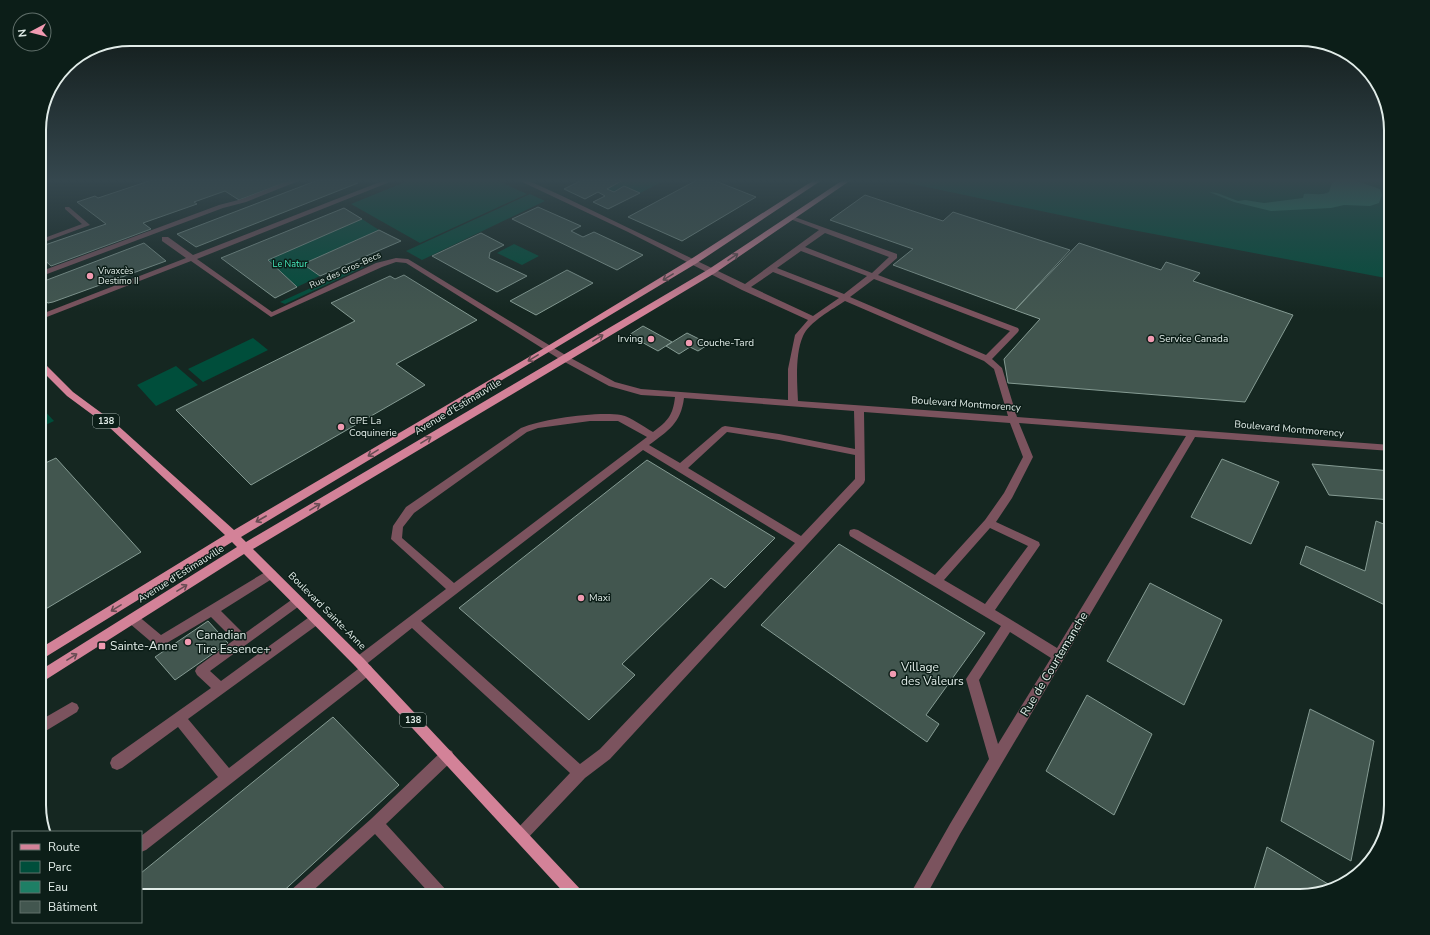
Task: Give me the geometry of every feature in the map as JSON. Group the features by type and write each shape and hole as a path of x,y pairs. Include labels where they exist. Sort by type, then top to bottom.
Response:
{"main road":[{"name":"Avenue d'Estimauville","path":"46,652 232,536 549,349 694,261 752,224"},
{"name":"Avenue d'Estimauville","path":"46,674 245,548 712,271 783,224"},
{"name":"Boulevard Sainte-Anne","path":"46,370 70,394 112,425 245,548 363,666 570,889"}],"street":[{"path":"46,240 87,225 85,224"},
{"path":"46,272 174,224"},
{"path":"46,315 281,224"},
{"path":"616,224 694,261 744,288 813,319"},
{"path":"793,403 792,369 799,335 813,319 846,298 894,256 807,224"},
{"path":"744,288 824,230"},
{"path":"165,239 194,258"},
{"path":"800,248 1015,330 987,359"},
{"name":"Rue des Gros-Becs","path":"194,258 271,315 378,265 391,261 405,260 549,349"},
{"path":"772,269 846,298 987,359 998,368 1013,419 1028,456 1008,495 989,522 936,581"},
{"name":"Boulevard Montmorency","path":"549,349 612,384 641,392 1384,447"},
{"path":"142,844 228,778 363,666 413,621 669,425 678,410 680,395"},
{"path":"521,836 580,772 605,754 860,480 859,408"},
{"path":"454,589 396,539 398,526 410,510 524,430 536,425 590,418 620,418 653,436"},
{"path":"681,468 725,429 779,437 860,453"},
{"name":"Rue de Courtemanche","path":"921,889 996,760 1193,432"},
{"path":"642,445 803,542"},
{"path":"987,610 1035,545 989,522"},
{"path":"854,533 987,610 1059,656"},
{"path":"133,619 160,642 271,574"},
{"path":"220,688 201,671 298,601"},
{"path":"212,610 242,641"},
{"path":"117,763 316,619"},
{"path":"413,621 580,772"},
{"path":"996,760 972,679 1009,624"},
{"path":"46,725 72,708"},
{"path":"180,718 228,778"},
{"path":"303,889 376,824 447,756"},
{"path":"376,824 436,889"}],"green space":[{"name":"Le Natur","path":"351,224 369,224 379,230 303,264 320,276 297,287 268,260"},
{"path":"386,224 462,224 420,243"},
{"path":"466,224 498,224 422,260 406,251"},
{"path":"1101,224 1384,224 1384,278"},
{"path":"514,244 539,256 522,265 497,253"},
{"path":"357,267 364,267 285,304 280,302"},
{"path":"253,338 268,350 203,382 188,369"},
{"path":"176,366 198,385 156,406 137,385"},
{"path":"46,412 54,421 46,425"}],"building":[{"path":"106,224 144,224 151,229 51,266 46,261 46,245"},
{"path":"204,224 255,224 196,247 177,234"},
{"name":"Le Natur","path":"306,224 351,224 268,260 297,287 275,298 221,258"},
{"path":"522,224 576,224 581,226 571,231 583,237 594,232 643,255 617,270"},
{"path":"643,224 711,224 682,241"},
{"path":"840,224 989,224 1070,250 1015,310 893,265 913,249"},
{"name":"Le Natur","path":"379,230 401,241 320,276 303,264"},
{"path":"481,233 504,245 490,252 489,258 527,276 497,292 432,256"},
{"name":"Vivaxcès Destimo II","path":"144,243 166,261 48,303 46,302 46,280"},
{"name":"Service Canada","path":"1079,243 1161,270 1166,262 1200,273 1193,281 1293,315 1245,402 1008,383 1004,359 1040,319 1015,310"},
{"path":"567,270 593,283 536,315 510,301"},
{"path":"404,275 477,320 396,364 425,385 251,485 176,410 355,321 331,303 390,276 395,279"},
{"name":"Irving","path":"643,326 672,342 658,351 629,335"},
{"name":"Couche-Tard","path":"687,333 709,344 698,351 690,347 679,354 666,346"},
{"path":"56,458 141,552 46,609 46,463"},
{"path":"1222,459 1279,482 1251,544 1191,517"},
{"name":"Maxi","path":"647,460 775,538 725,588 711,578 622,664 635,675 589,720 459,608"},
{"path":"1312,464 1384,470 1384,499 1329,495"},
{"path":"1376,521 1384,524 1384,605 1300,564 1306,546 1365,571"},
{"name":"Village des Valeurs","path":"839,544 985,633 926,715 939,724 927,742 761,625"},
{"path":"1150,583 1222,620 1184,705 1107,661"},
{"path":"208,621 228,643 175,680 155,657"},
{"path":"1087,695 1152,734 1114,815 1046,771"},
{"path":"1310,709 1374,741 1351,861 1281,821"},
{"path":"333,717 399,785 286,889 142,889 142,872"},
{"path":"1267,847 1328,884 1305,889 1254,889"}],"place":[{"name":"Vivaxcès Destimo II","path":"90,276"},
{"name":"Irving","path":"651,339"},
{"name":"Service Canada","path":"1151,339"},
{"name":"Couche-Tard","path":"689,343"},
{"name":"CPE La Coquinerie","path":"341,427"},
{"name":"Maxi","path":"581,598"},
{"name":"Canadian Tire Essence+","path":"188,642"},
{"name":"Sainte-Anne","path":"102,646"},
{"name":"Village des Valeurs","path":"893,674"}]}
